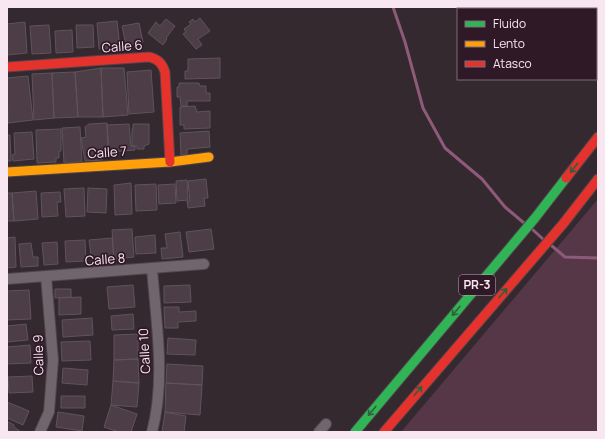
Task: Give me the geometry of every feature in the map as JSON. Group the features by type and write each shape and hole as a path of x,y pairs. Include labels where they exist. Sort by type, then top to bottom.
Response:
{"main road":[{"name":"Calle 6","path":"7,67 154,57 162,64 165,72 170,162"},
{"name":"PR-3","path":"355,432 535,218 598,137"},
{"name":"Calle 7","path":"7,172 170,162 209,157"},
{"name":"PR-3","path":"384,432 562,224 598,179"}],"street":[{"name":"Calle 8","path":"7,279 204,264"},
{"name":"Calle 10","path":"152,268 159,368 156,410 152,432"},
{"name":"Calle 9","path":"40,432 49,412 53,360 46,276"}],"shaded area":[{"path":"598,199 598,432 401,432"}],"building":[{"path":"200,18 210,31 198,39 202,45 196,49 183,34 186,32 184,29 191,24 189,22 193,19 195,22"},
{"path":"166,19 175,26 166,38 167,39 163,45 148,33 156,22 160,26"},
{"path":"117,21 120,47 99,49 97,23"},
{"path":"25,22 27,53 7,55 7,24"},
{"path":"139,23 143,42 126,45 122,26"},
{"path":"49,25 51,53 32,54 30,26"},
{"path":"76,25 93,25 94,47 77,48"},
{"path":"72,30 73,52 56,53 55,31"},
{"path":"220,58 220,78 185,79 185,71 188,71 188,59"},
{"path":"101,68 103,117 78,117 75,72"},
{"path":"101,68 124,68 128,115 103,117"},
{"path":"151,70 154,112 129,114 127,72"},
{"path":"75,72 78,117 54,118 52,73"},
{"path":"52,73 54,118 34,120 32,74"},
{"path":"28,76 33,120 8,123 7,78"},
{"path":"179,83 199,83 200,86 206,86 206,93 210,93 210,101 187,101 187,106 181,106 180,97 177,97 177,87 179,87"},
{"path":"195,106 197,112 210,111 210,128 184,129 184,125 180,125 180,107"},
{"path":"107,123 108,152 102,156 102,160 85,161 81,138 86,137 85,127 89,124"},
{"path":"129,124 131,146 135,146 135,150 109,152 107,125"},
{"path":"133,124 149,124 149,144 144,146 144,149 137,149 137,146 132,146"},
{"path":"80,127 82,162 64,163 62,128"},
{"path":"61,129 61,151 59,151 59,158 56,158 56,162 37,163 36,130"},
{"path":"209,131 210,147 187,149 187,155 181,155 180,133"},
{"path":"32,132 34,159 13,161 12,155 15,154 14,133"},
{"path":"7,135 10,135 11,161 7,161"},
{"path":"206,179 208,198 204,198 205,206 188,208 187,201 190,201 188,181"},
{"path":"187,180 188,200 177,201 176,181"},
{"path":"131,183 132,214 115,215 114,185"},
{"path":"156,184 157,210 136,211 135,185"},
{"path":"175,184 176,203 159,204 158,185"},
{"path":"84,188 85,216 66,217 64,189"},
{"path":"88,188 107,189 106,213 87,212"},
{"path":"36,191 38,219 14,221 12,193"},
{"path":"60,192 61,202 57,202 58,216 42,217 41,193"},
{"path":"7,193 12,193 14,221 7,221"},
{"path":"132,229 134,257 114,259 112,230"},
{"path":"211,229 214,249 189,252 186,232"},
{"path":"180,232 183,257 162,259 161,248 167,248 165,234"},
{"path":"155,235 156,253 136,254 135,237"},
{"path":"15,237 16,267 7,268 7,238"},
{"path":"112,238 114,259 92,261 89,240"},
{"path":"85,240 86,261 66,262 65,241"},
{"path":"57,242 58,264 44,265 42,243"},
{"path":"31,243 33,257 38,257 38,266 21,267 19,244"},
{"path":"133,285 135,307 109,309 107,287"},
{"path":"190,285 191,302 164,303 164,286"},
{"path":"55,289 71,289 71,297 55,298"},
{"path":"29,290 31,319 7,320 7,291"},
{"path":"81,297 81,314 59,315 59,298"},
{"path":"164,307 179,307 179,312 196,311 196,321 178,322 178,328 165,328"},
{"path":"133,314 134,329 112,330 111,316"},
{"path":"92,318 93,335 63,337 62,320"},
{"path":"26,324 28,340 7,342 7,326"},
{"path":"138,334 138,359 114,360 114,335"},
{"path":"168,338 196,340 195,355 167,354"},
{"path":"90,341 91,360 62,361 61,342"},
{"path":"30,345 31,363 7,364 7,347"},
{"path":"138,359 139,383 113,381 114,360"},
{"path":"167,364 203,366 202,385 166,383"},
{"path":"63,368 88,370 87,385 62,383"},
{"path":"32,376 33,392 9,393 8,377"},
{"path":"113,381 139,383 137,407 111,405"},
{"path":"166,383 202,385 200,415 165,412"},
{"path":"61,396 85,396 85,408 61,408"},
{"path":"7,402 29,411 23,425 7,418"},
{"path":"111,405 137,414 131,432 119,432 104,427"},
{"path":"58,412 84,416 82,431 56,427"},
{"path":"165,412 186,416 184,432 162,432"},
{"path":"9,422 21,432 7,432 7,423"}],"waterway":[{"path":"393,7 405,42 423,108 445,148 482,179 505,207 524,223"},
{"path":"532,229 544,240"},
{"path":"552,246 565,257 598,258"}],"traffic: fast":[{"path":"355,432 535,218 566,178"}],"traffic: slow":[{"path":"7,172 170,162 209,157"}],"traffic: jam":[{"path":"7,67 149,57 157,60 165,72 170,162"},
{"path":"566,178 598,137"},
{"path":"384,432 563,224 598,179"}]}
